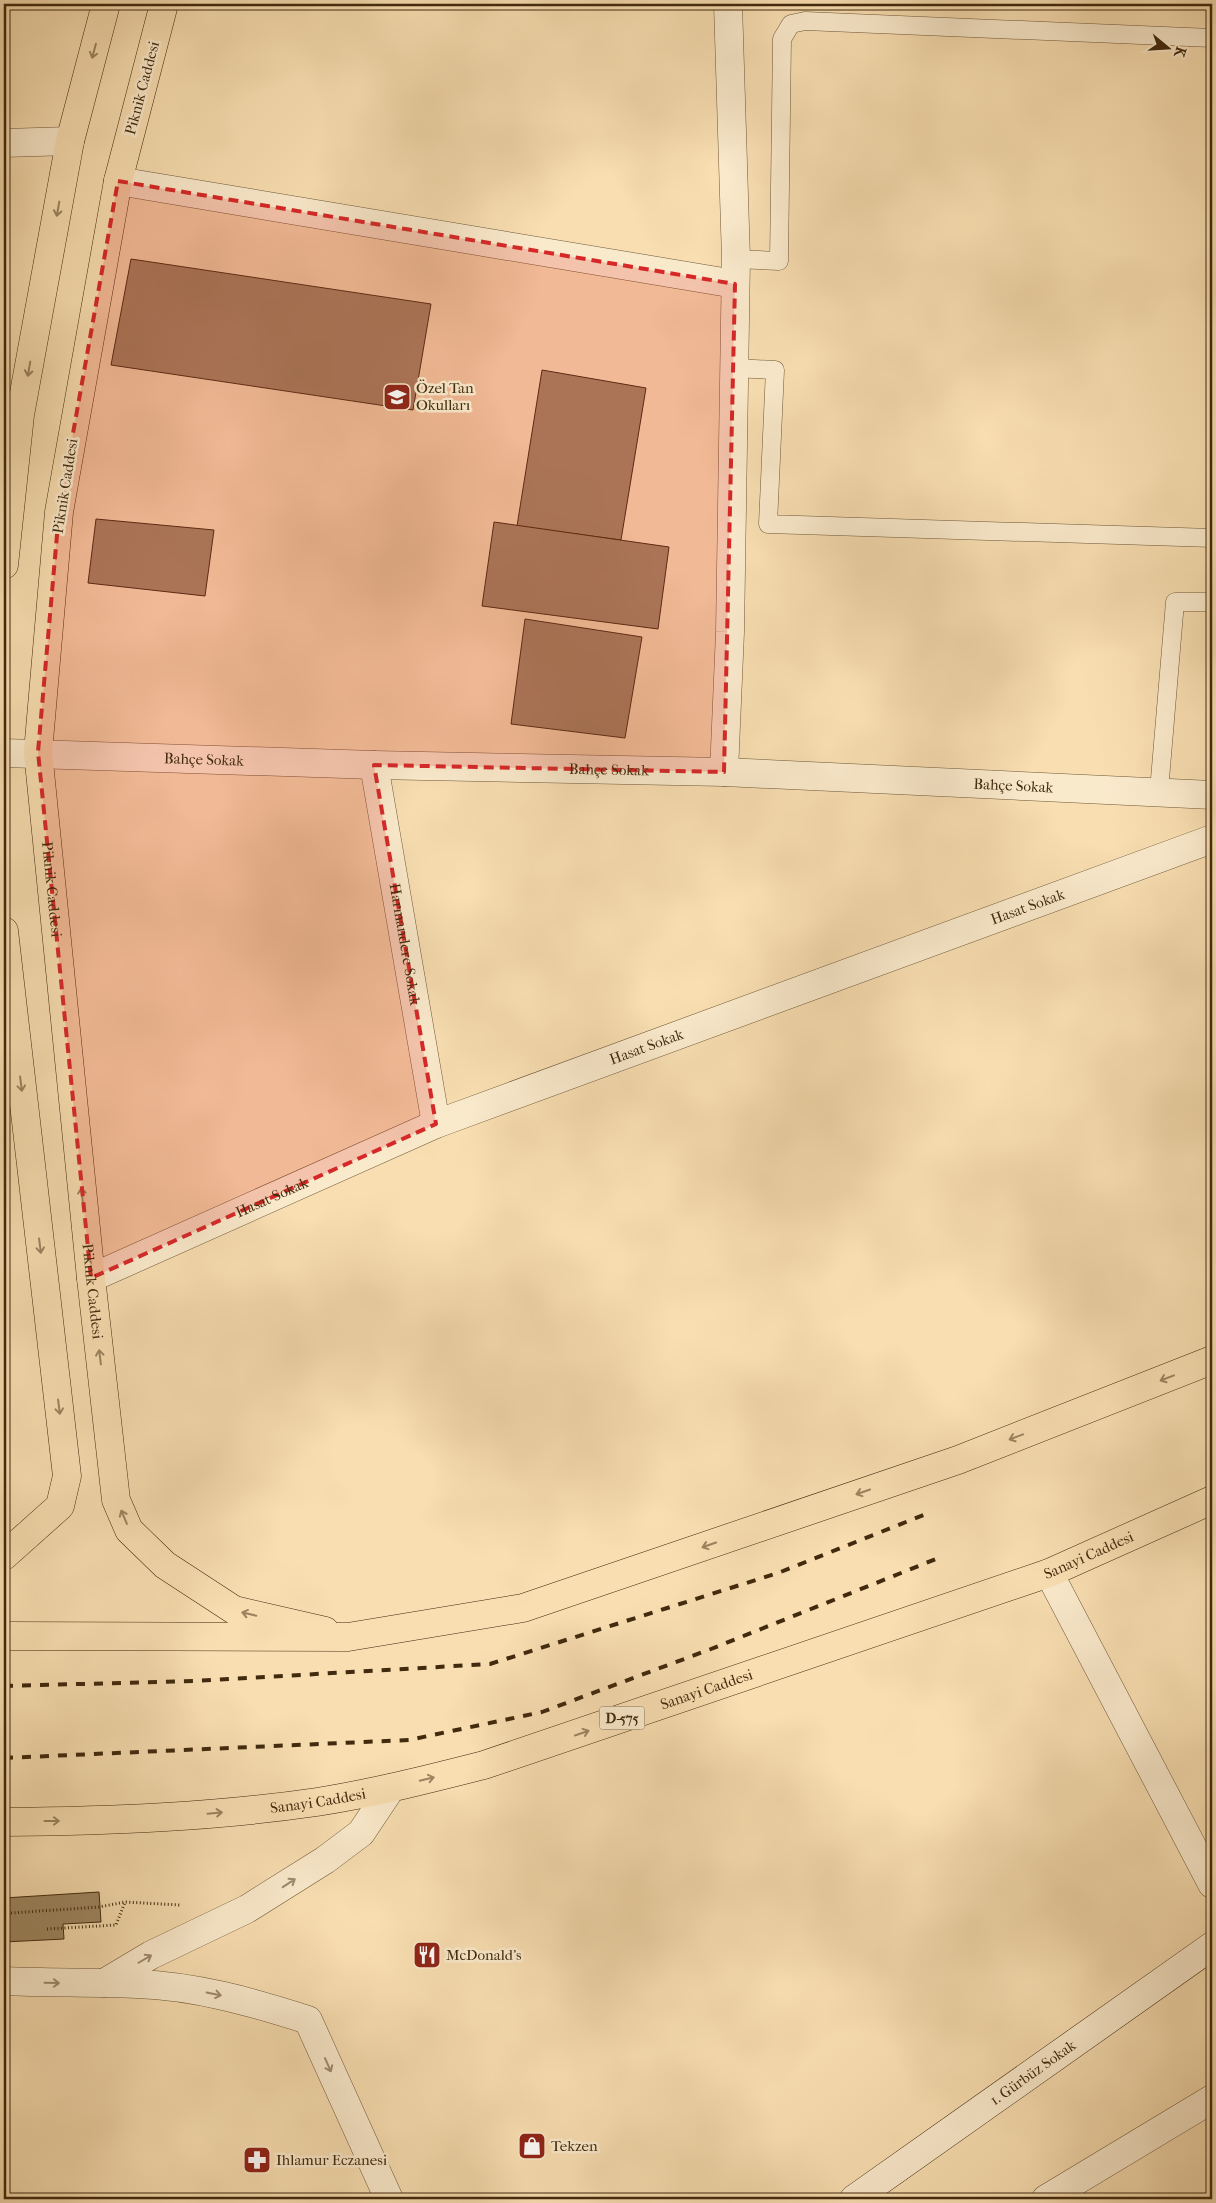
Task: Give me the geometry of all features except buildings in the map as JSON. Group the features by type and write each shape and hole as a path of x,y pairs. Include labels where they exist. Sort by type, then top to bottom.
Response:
{"main road":[{"path":"4,565 12,415 70,141 106,4"},
{"name":"Piknik Caddesi","path":"164,4 118,181 59,512 38,752 91,1278 116,1500 129,1530 164,1565 234,1610 348,1637"},
{"path":"4,932 67,1476 60,1506 4,1556"},
{"path":"4,1636 348,1637 523,1608 958,1460 1212,1360"},
{"name":"Sanayi Caddesi","path":"4,1822 165,1818 309,1803 391,1788 484,1765 1049,1573 1212,1500"}],"street":[{"path":"724,772 730,632 735,272 728,4"},
{"path":"4,143 70,141"},
{"path":"118,181 735,272"},
{"name":"Bahçe Sokak","path":"4,753 38,752 374,765 724,772 1212,795"},
{"name":"Harmandere Sokak","path":"374,765 436,1124"},
{"name":"Hasat Sokak","path":"91,1278 436,1124 1212,839"},
{"path":"1049,1573 1212,1884"},
{"path":"103,1984 152,1955 247,1908 325,1860 361,1833 391,1788"},
{"name":"1. Gürbüz Sokak","path":"854,2199 1212,1946"},
{"path":"4,1980 137,1984 189,1989 245,2000 308,2020 389,2199"},
{"path":"1046,2198 1212,2099"}],"lane":[{"path":"735,272 779,261 782,39 791,24 805,21 1212,38"},
{"path":"734,368 775,370 768,524 1212,538"},
{"path":"1159,792 1175,602 1212,602"}],"path":[{"path":"47,1930 116,1925 125,1902"},
{"path":"11,1913 100,1907 125,1902 181,1905"}],"highlighted area":[{"path":"118,181 735,284 724,772 374,765 436,1124 91,1278 38,752 59,512"}],"railway":[{"path":"4,1686 195,1681 490,1664 778,1573 926,1514"},
{"path":"4,1758 409,1740 542,1712 711,1649 936,1559"}],"place":[{"name":"Özel Tan Okulları","path":"397,397"},
{"name":"McDonald's","path":"427,1955"},
{"name":"Tekzen","path":"532,2146"},
{"name":"Ihlamur Eczanesi","path":"257,2160"}]}
